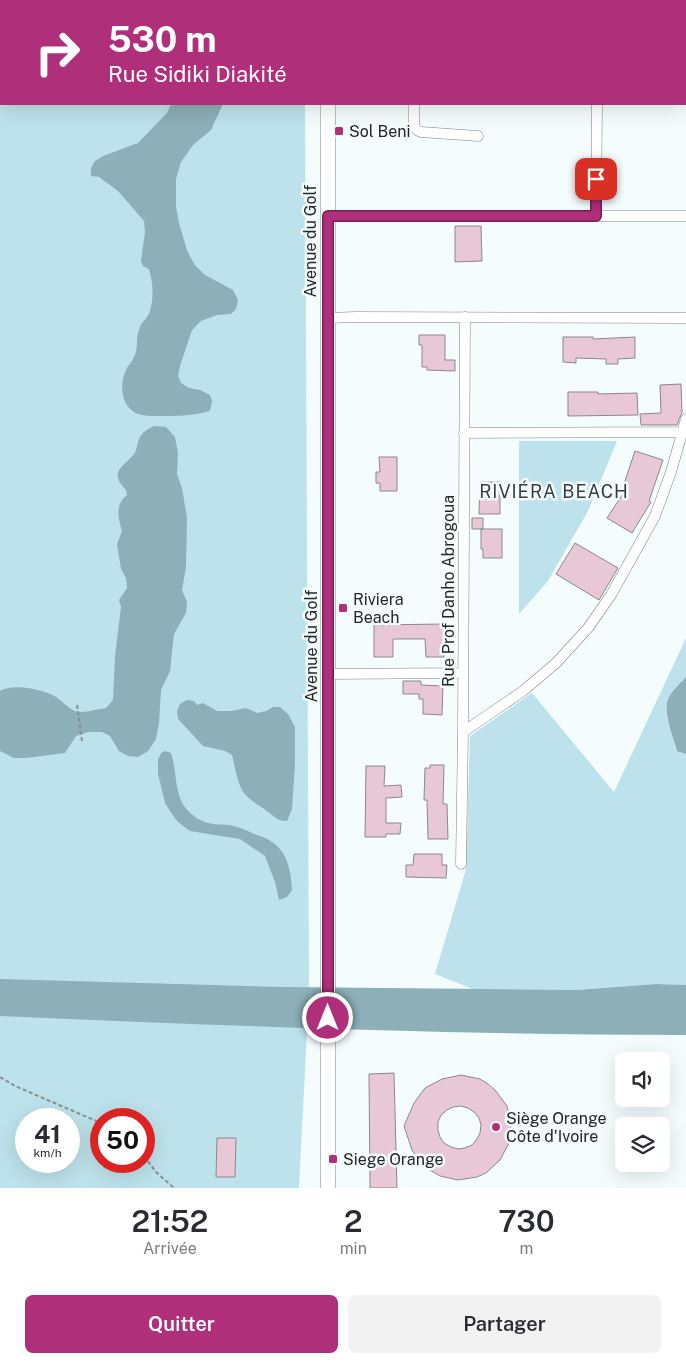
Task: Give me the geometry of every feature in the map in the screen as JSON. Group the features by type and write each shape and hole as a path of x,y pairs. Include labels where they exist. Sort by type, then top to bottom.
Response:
{"main road":[{"name":"Avenue du Golf","path":"328,105 328,1188"}],"street":[{"path":"414,105 414,126 416,130 421,132 478,136"},
{"path":"596,216 597,105"},
{"path":"328,216 686,216"},
{"name":"Rue Prof Danho Abrogoua","path":"461,864 464,317"},
{"path":"328,318 686,318"},
{"path":"463,732 523,691 556,663 588,628 611,595 655,516 671,472 686,418"},
{"path":"464,433 683,432"},
{"path":"329,674 462,673"}],"path":[{"path":"77,705 82,741"},
{"path":"0,1077 15,1086 90,1119"},
{"path":"155,1171 174,1188"}],"shaded area":[{"path":"0,105 305,105 309,992 299,1188 0,1188"},
{"path":"171,105 223,105 211,130 193,145 181,162 176,179 176,207 187,250 194,264 205,275 233,290 238,300 236,309 231,314 217,315 201,321 192,330 180,366 178,376 181,383 189,388 200,390 210,395 212,401 210,411 197,414 148,416 136,413 129,408 122,392 124,375 133,359 139,331 149,313 152,300 149,269 143,266 141,261 145,232 144,221 118,191 99,177 91,176 91,168 95,161 103,156 138,143 167,113"},
{"path":"154,426 166,427 175,437 178,453 177,474 182,488 187,518 186,567 182,590 187,602 186,613 174,634 170,671 161,690 156,739 148,751 138,757 128,756 119,751 110,736 102,732 88,732 76,736 65,753 14,758 0,751 0,691 12,687 36,689 51,694 78,712 106,708 113,700 115,656 121,607 119,600 127,588 126,578 121,569 117,544 122,531 119,507 127,495 118,478 118,474 119,470 135,452 142,434"},
{"path":"519,441 617,441 588,511 548,581 519,614"},
{"path":"686,638 686,677 668,699 667,710 676,750 686,754 686,985 656,984 576,990 473,989 435,974 466,869 470,736 532,693 614,792"},
{"path":"686,677 686,754 677,751 669,725 667,704 670,696"},
{"path":"187,700 194,701 197,705 203,703 217,711 246,708 257,713 273,707 280,707 288,714 295,727 295,764 292,809 287,821 276,818 244,793 238,780 232,755 225,751 203,746 178,719 177,711 180,704"},
{"path":"165,751 171,753 181,800 184,806 199,820 241,828 272,842 282,851 288,863 292,883 292,890 287,897 279,900 275,882 265,856 240,839 190,831 178,822 165,803 158,774 158,760 161,753"},
{"path":"0,979 282,987 576,990 656,984 686,985 686,1035 429,1032 0,1016"}],"building":[{"path":"455,226 481,226 482,261 455,262"},
{"path":"419,335 445,335 445,360 455,360 455,371 427,370 427,367 422,367 422,345 419,345"},
{"path":"563,337 593,337 593,339 635,337 635,358 618,359 618,364 606,364 606,359 576,358 576,363 563,362"},
{"path":"681,384 682,413 677,425 641,425 640,414 661,413 660,385"},
{"path":"568,392 598,392 598,394 637,393 638,415 568,416"},
{"path":"635,451 663,460 649,501 651,502 632,533 607,518 628,486 624,484"},
{"path":"379,457 397,457 397,491 380,491 380,483 376,483 376,472 380,472"},
{"path":"480,482 500,482 500,514 479,514"},
{"path":"472,518 483,518 483,529 472,529"},
{"path":"481,529 502,529 502,558 483,558"},
{"path":"575,543 618,568 599,600 556,574"},
{"path":"444,624 444,657 426,657 425,639 393,639 393,657 374,657 374,625"},
{"path":"403,681 421,681 421,685 443,686 442,715 423,714 423,699 419,699 419,694 403,694"},
{"path":"430,765 444,765 443,804 447,804 448,839 428,839 427,800 424,800 425,768 430,768"},
{"path":"366,766 385,766 384,786 401,785 402,797 386,798 386,823 401,823 400,834 386,834 386,837 365,837"},
{"path":"414,854 442,854 442,865 447,865 446,878 406,877 406,865 413,865"},
{"path":"394,1073 397,1188 370,1188 369,1074"},
{"name":"Siège Orange Côte d'Ivoire","path":"461,1075 480,1079 495,1090 507,1106 511,1124 509,1143 500,1160 486,1173 477,1177 458,1180 440,1176 423,1166 412,1150 404,1126 414,1103 425,1088 442,1079","holes":["461,1106 468,1108 479,1118 481,1125 480,1133 472,1145 458,1149 451,1147 444,1143 440,1137 438,1122 441,1115 453,1107"]},
{"path":"217,1138 236,1138 235,1177 216,1177"}],"place":[{"name":"Sol Beni","path":"339,131"},
{"name":"Riviera Beach","path":"343,608"},
{"name":"Siège Orange Côte d'Ivoire","path":"496,1127"},
{"name":"Siege Orange","path":"333,1159"}],"district":[{"name":"RIVIÉRA BEACH","path":"554,491"}],"route":[{"path":"328,1018 328,216 596,216 596,179"}]}
